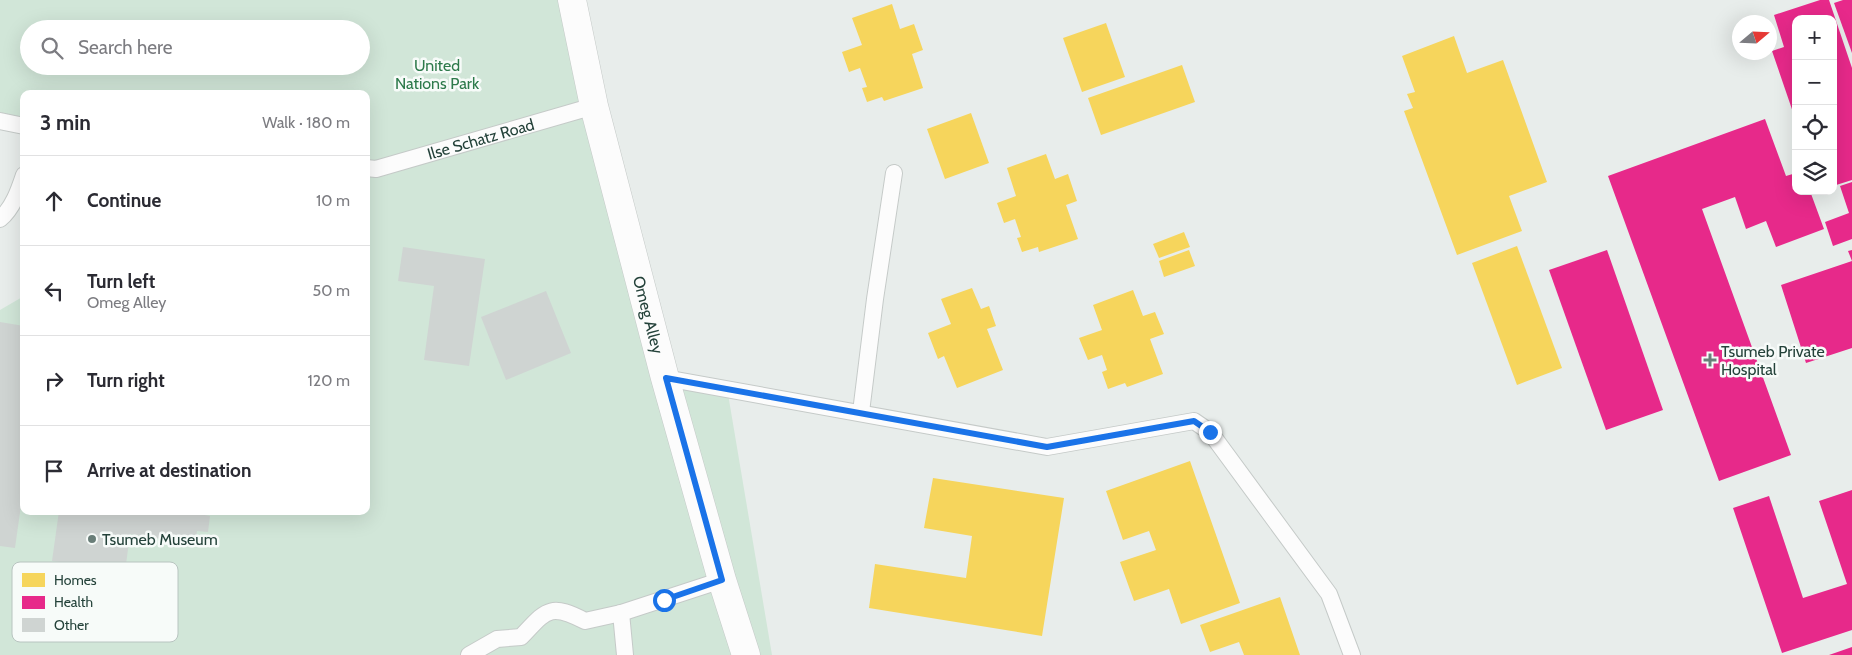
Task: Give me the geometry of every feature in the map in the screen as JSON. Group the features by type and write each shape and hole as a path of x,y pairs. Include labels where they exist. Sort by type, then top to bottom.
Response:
{"street":[{"name":"Omeg Alley","path":"572,0 594,106 666,378 722,580 746,655"}],"lane":[{"name":"Ilse Schatz Road","path":"370,168 376,169 594,106"},
{"path":"0,121 20,125"},
{"path":"861,412 875,299 894,173"},
{"path":"0,219 7,213 20,185"},
{"path":"666,378 1047,447 1194,421 1210,432 1329,594 1352,655"},
{"path":"469,655 497,638 521,637 542,614 554,610 567,611 585,621 621,613 722,580"},
{"path":"621,613 625,655"}],"green space":[{"name":"United Nations Park","path":"0,0 574,0 665,377 727,388 772,655 0,655 0,310 20,298 20,515 370,515 370,90 20,90 20,125 0,121"}],"building: Homes":[{"path":"892,4 900,29 914,24 923,50 912,54 923,88 884,101 882,97 867,102 862,88 867,87 860,68 849,72 842,52 862,45 852,18"},
{"path":"1106,23 1125,77 1082,92 1063,38"},
{"path":"1454,36 1467,73 1503,60 1547,182 1509,196 1522,231 1457,255 1404,111 1413,108 1407,94 1415,92 1402,56"},
{"path":"1182,65 1195,102 1101,135 1088,98"},
{"path":"971,113 989,163 945,179 927,129"},
{"path":"1046,154 1055,179 1068,174 1077,201 1066,205 1078,239 1039,252 1038,247 1022,252 1017,238 1021,237 1015,219 1004,223 997,203 1016,196 1007,168"},
{"path":"1184,232 1190,247 1159,258 1153,244"},
{"path":"1517,246 1562,368 1517,385 1472,263"},
{"path":"1189,250 1195,266 1164,277 1159,261"},
{"path":"972,288 981,309 989,306 996,326 987,329 1003,370 957,388 944,356 938,359 928,333 951,324 941,299"},
{"path":"1133,290 1143,316 1155,312 1164,334 1150,339 1163,374 1127,387 1125,383 1108,389 1102,372 1107,370 1102,355 1088,360 1079,338 1102,330 1093,305"},
{"path":"1190,461 1240,603 1181,624 1169,589 1134,601 1120,562 1156,550 1149,531 1123,540 1106,491"},
{"path":"933,478 1064,498 1042,636 869,608 875,564 966,578 972,536 924,528"},
{"path":"1280,597 1300,655 1244,655 1239,642 1210,652 1200,625"}],"building: Health":[{"path":"1820,0 1829,0 1834,15 1792,15 1792,109 1775,60 1777,60 1777,49 1784,47 1777,25 1777,15 1774,15"},
{"path":"1852,0 1852,53 1834,3"},
{"path":"1837,24 1852,68 1852,180 1837,185"},
{"path":"1765,119 1786,176 1792,174 1792,195 1811,195 1824,229 1776,247 1766,221 1746,229 1735,197 1702,209 1791,455 1719,481 1608,176"},
{"path":"1852,182 1852,239 1833,246 1825,222 1849,213 1840,186"},
{"path":"1607,250 1663,410 1606,430 1549,270"},
{"path":"1852,250 1852,261 1848,251"},
{"path":"1852,261 1852,348 1806,363 1781,285"},
{"path":"1852,490 1852,630 1782,653 1733,508 1769,496 1803,598 1847,584 1819,501"},
{"path":"1852,647 1852,655 1829,655"}],"building: Other":[{"path":"403,247 485,259 469,366 424,360 434,286 398,281"},
{"path":"546,291 571,353 506,380 481,317"},
{"path":"0,322 20,325 20,512 15,548 0,546"},
{"name":"Tsumeb Museum","path":"58,515 210,516 208,532 197,531 195,544 130,534 126,562 52,561"}],"place":[{"name":"Tsumeb Private Hospital","path":"1710,360"},
{"name":"Tsumeb Museum","path":"92,539"}],"route":[{"path":"664,600 722,580 666,378 1047,447 1194,421 1210,432"}]}
